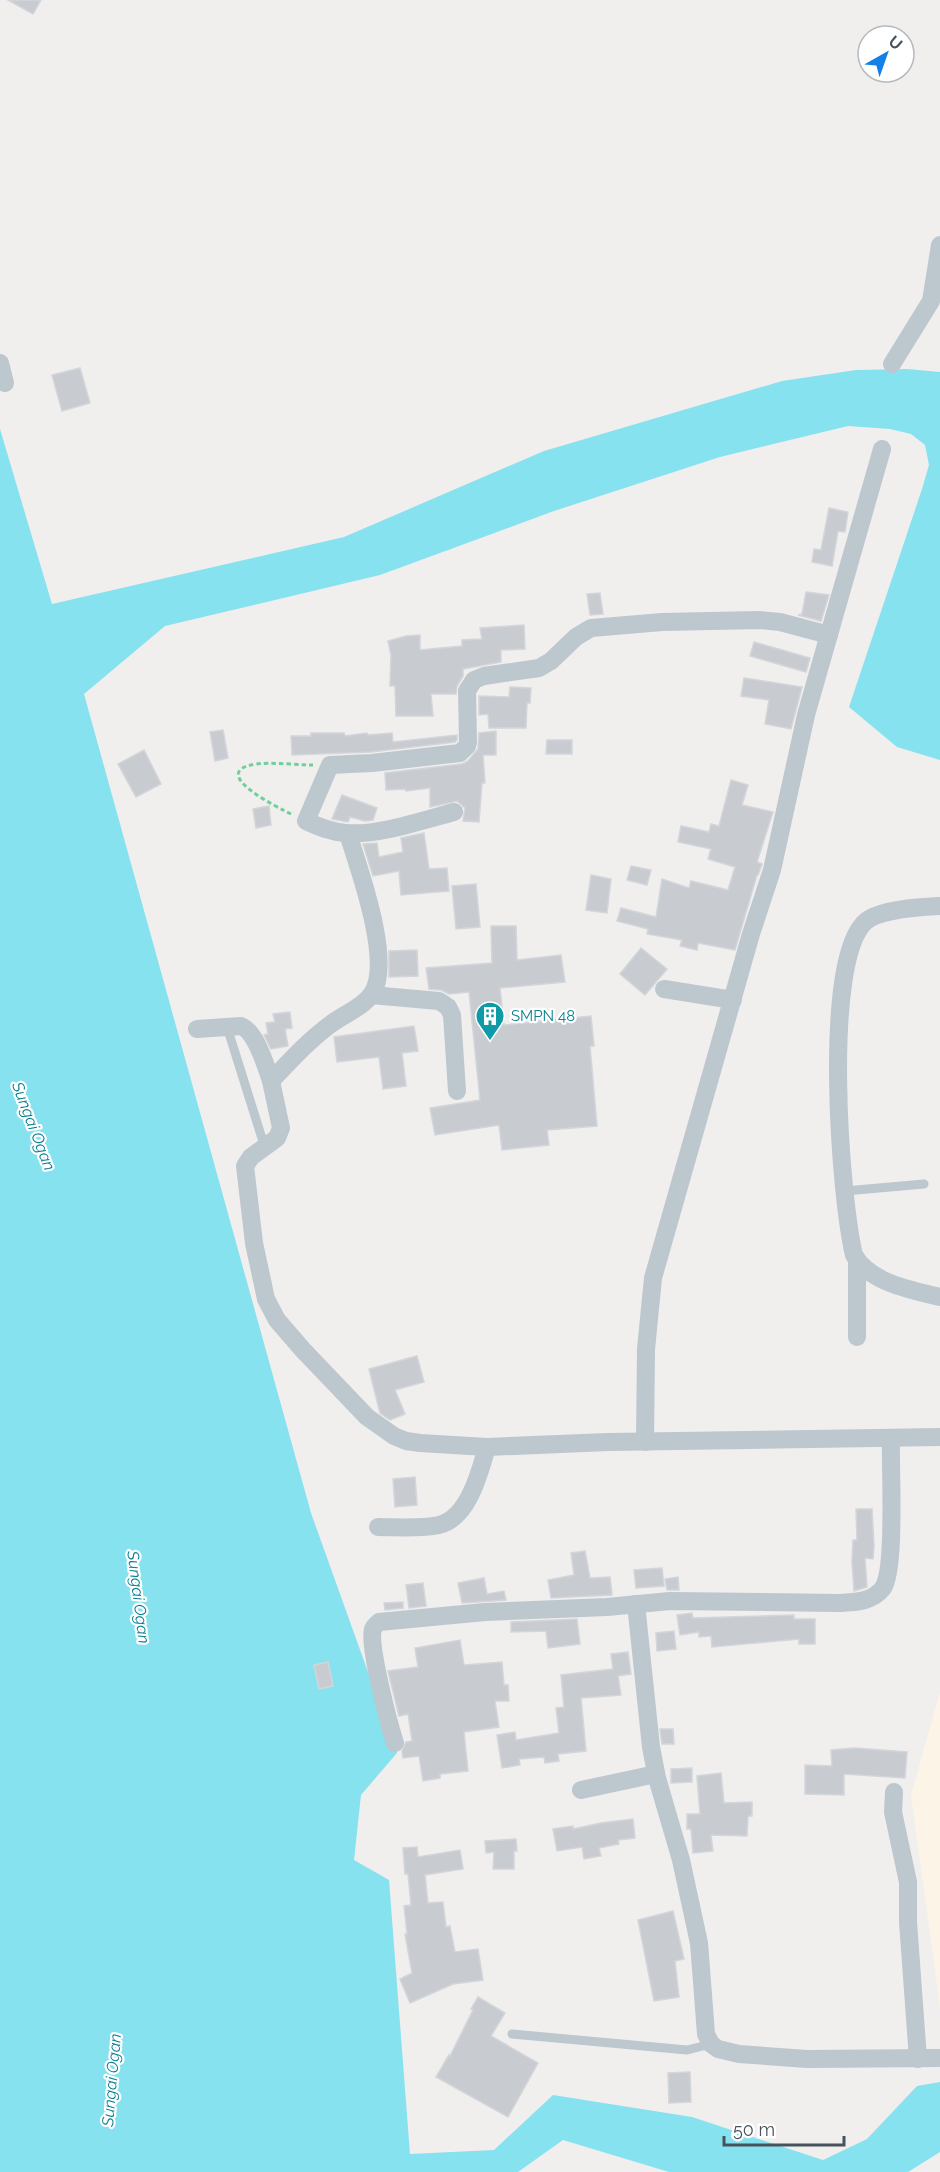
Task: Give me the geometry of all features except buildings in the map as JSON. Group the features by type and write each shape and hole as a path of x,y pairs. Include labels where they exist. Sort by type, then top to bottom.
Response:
{"street":[{"path":"892,364 931,301 940,245"},
{"path":"0,363 4,383"},
{"path":"645,1442 646,1349 653,1278 751,934 772,870 806,715 882,449"},
{"path":"454,812 410,824 348,834 328,830 306,821 330,765 372,763 460,753 468,742 467,691 474,680 484,676 539,668 551,661 576,637 591,628 662,622 759,620 780,622 829,635"},
{"path":"271,1081 304,1047 330,1025 363,1004 377,985 379,974 376,938 366,890 348,834"},
{"path":"857,1337 857,1261 852,1249 840,1139 840,1021 844,976 852,942 864,922 883,914 940,906"},
{"path":"664,989 733,1000"},
{"path":"371,995 439,1001 448,1007 452,1015 457,1091"},
{"path":"197,1029 241,1026 247,1028 263,1057 271,1081 281,1128 277,1138 249,1159 244,1171 254,1243 266,1299 277,1320 359,1408 382,1429 400,1439 487,1447 940,1437"},
{"path":"857,1261 871,1273 883,1279 940,1298"},
{"path":"395,1743 385,1712 376,1664 372,1632 374,1626 379,1622 485,1612 670,1601 840,1603 863,1602 870,1599 883,1587 890,1565 891,1439"},
{"path":"378,1527 438,1525 450,1519 471,1495 478,1482 487,1447"},
{"path":"636,1604 644,1692 656,1774 690,1897 699,1943 706,2034 711,2044 728,2053 807,2059 940,2058"},
{"path":"581,1790 656,1774"},
{"path":"894,1792 893,1812 908,1882 908,1922 918,2059"}],"lane":[{"path":"227,1027 265,1148"},
{"path":"845,1191 924,1184"},
{"path":"512,2034 687,2050 711,2044"}],"path":[{"path":"306,821 257,796 242,784 239,777 240,772 244,768 257,764 330,765"}],"shaded area":[{"path":"940,1692 940,2007 911,1795"}],"water":[{"name":"Sungai Ogan","path":"907,369 940,372 940,760 897,747 849,707 929,465 925,445 911,434 890,429 848,426 720,457 554,511 380,575 165,626 84,694 311,1513 397,1753 361,1795 354,1860 389,1880 410,2154 494,2150 553,2095 692,2117 823,2160 867,2139 917,2086 940,2082 940,2152 908,2172 669,2172 563,2140 518,2172 0,2172 0,429 52,604 344,537 544,451 782,381 856,370"}],"place":[{"name":"SMPN 48","path":"490,1042"}]}
